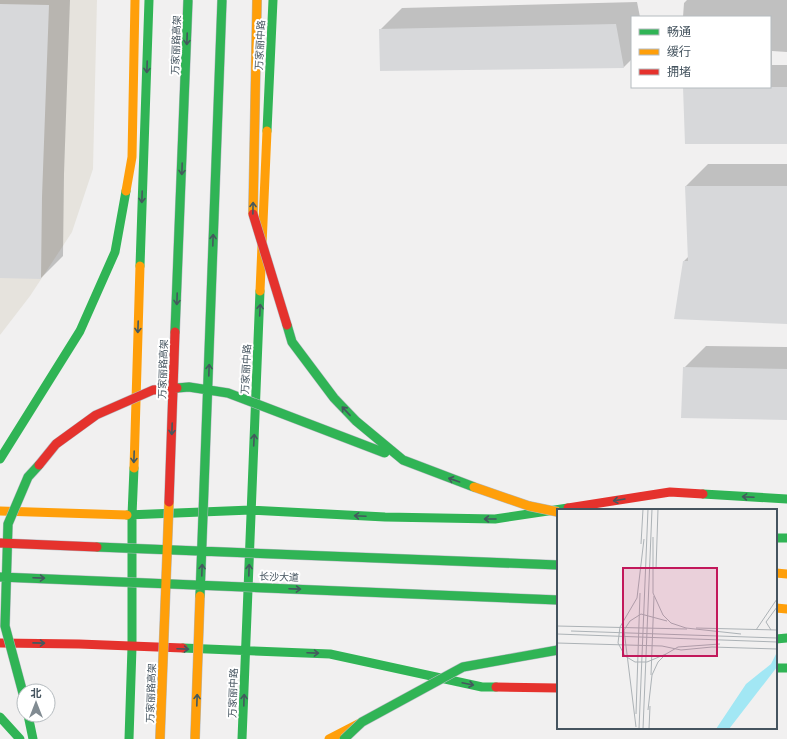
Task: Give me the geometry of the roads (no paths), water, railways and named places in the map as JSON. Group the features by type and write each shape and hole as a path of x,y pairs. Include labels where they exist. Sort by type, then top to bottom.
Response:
{"main road":[{"path":"0,459 80,331 115,252 132,157 135,0"},
{"path":"129,739 132,647 132,515 149,0"},
{"name":"万家丽路高架","path":"160,739 188,0"},
{"path":"195,739 222,0"},
{"path":"258,0 253,215 292,342 334,398 356,421 403,460"},
{"name":"万家丽中路","path":"242,739 274,0"},
{"path":"20,683 5,626 8,524 28,477 56,444 96,414 153,390 190,387 228,393 446,477 529,506 557,512"},
{"path":"560,509 670,492 787,499"},
{"path":"0,510 132,515 251,510 385,517 495,519 557,509"},
{"path":"0,543 557,565"},
{"name":"长沙大道","path":"0,577 557,600"},
{"path":"777,608 787,609"},
{"path":"777,639 787,638"},
{"path":"0,642 330,654 482,687 557,688"},
{"path":"329,739 464,667 557,650"},
{"path":"0,717 20,739"},
{"path":"344,739 362,722"},
{"path":"30,723 33,739"}]}
